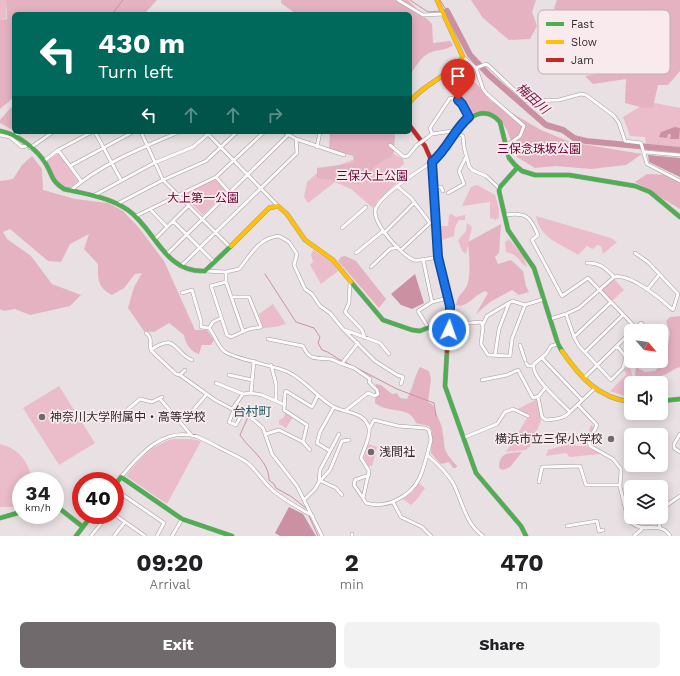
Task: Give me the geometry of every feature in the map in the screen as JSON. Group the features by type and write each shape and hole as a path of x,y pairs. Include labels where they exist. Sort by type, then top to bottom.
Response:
{"street":[{"path":"398,0 423,15 444,14"},
{"path":"437,0 463,57 476,68 483,89 524,126 520,136 506,146"},
{"path":"412,100 418,92 452,70 463,57"},
{"path":"476,68 486,64 526,101 559,100 581,94 586,95 618,120 625,140 641,143 645,152 647,164 680,181"},
{"path":"432,134 430,128 450,98 453,98 462,104 469,117"},
{"path":"438,257 412,259 400,249 376,222 375,210 382,199 440,156 461,125 469,117 481,114 495,117 501,122 504,130 508,154 517,168 532,175 574,175 643,189 656,196 680,217"},
{"path":"412,129 425,146 432,162 438,257 448,298 451,320 445,386 476,473 521,526 526,536"},
{"path":"0,131 6,131 15,136 44,161 52,180 58,186 70,191 95,195 119,203 136,216 167,254 181,267 196,273 205,271 226,272 239,269 252,252 266,239 279,236 284,238 297,254 294,265 302,285 312,294 320,306 330,313 343,329 382,366 403,377 401,384"},
{"path":"390,145 404,157 408,156 418,144 432,134 452,131 463,136 466,157 472,170 486,176 500,189 510,234 534,268 558,344 563,355 595,388 609,397 624,400"},
{"path":"0,135 10,137 22,147 28,147 50,134"},
{"path":"44,161 58,150 88,134"},
{"path":"96,134 121,180"},
{"path":"70,166 129,134"},
{"path":"142,134 163,180 190,205 230,247"},
{"path":"70,191 81,181 111,163 174,134"},
{"path":"95,195 154,163 193,147 206,134"},
{"path":"208,134 287,214 304,240 333,260 380,316 388,323 420,331 428,327 435,326 449,330"},
{"path":"136,216 178,194 216,177 262,134"},
{"path":"167,254 289,134 296,139 344,155"},
{"path":"317,147 320,134"},
{"path":"119,203 163,180 206,161 233,136"},
{"path":"181,267 297,153 296,139"},
{"path":"58,150 81,181"},
{"path":"645,152 680,155"},
{"path":"448,194 464,184 459,171 466,157"},
{"path":"500,189 517,168"},
{"path":"216,177 229,192"},
{"path":"371,267 390,249 400,249 430,223 411,198 398,187"},
{"path":"434,187 441,187 444,191"},
{"path":"356,253 384,232 414,203"},
{"path":"155,239 190,205"},
{"path":"205,271 269,208 278,206"},
{"path":"150,208 167,227"},
{"path":"342,228 366,208"},
{"path":"505,215 519,213 530,218 538,235 532,240 562,296 588,278 632,324"},
{"path":"174,221 214,262"},
{"path":"550,319 578,308 614,277 622,276 647,290 673,310 678,294 648,262 635,253"},
{"path":"423,259 432,302"},
{"path":"587,263 599,264 605,267 614,277"},
{"path":"226,272 226,282 233,297 243,331"},
{"path":"647,290 659,275"},
{"path":"350,280 350,297 345,312 362,330 365,338"},
{"path":"226,282 211,286 227,335 231,337 243,331 261,326 249,297 233,297"},
{"path":"182,293 192,290 201,321 201,327 209,328 224,351 243,359 271,365 302,380 334,407 360,416 369,429"},
{"path":"428,327 418,311 432,302 448,298"},
{"path":"525,305 512,339 510,356 488,354 481,344 483,324 487,316 512,301 525,305 544,299"},
{"path":"574,337 611,302"},
{"path":"495,355 499,329 509,303"},
{"path":"566,314 574,337 585,352 611,380 623,368 626,357 617,346"},
{"path":"585,352 623,314"},
{"path":"209,328 213,322 221,318"},
{"path":"451,320 483,324"},
{"path":"343,329 380,343 389,354"},
{"path":"146,333 151,342 151,350 170,369 234,410 243,412 263,428 272,454 292,477 322,536"},
{"path":"268,339 303,346 306,354 315,359 330,360 343,364 354,368 370,379 369,382 377,390 378,394 375,396 368,393 345,411"},
{"path":"584,377 624,339"},
{"path":"151,350 158,345 168,342 173,343 192,360"},
{"path":"343,364 358,343"},
{"path":"558,344 551,346 542,358 537,360 533,366 535,376 570,412"},
{"path":"520,345 528,366 533,366"},
{"path":"542,358 582,400"},
{"path":"251,393 254,361"},
{"path":"271,365 276,384 276,400"},
{"path":"180,375 185,370"},
{"path":"482,380 507,375 518,370 533,398 539,396 546,387"},
{"path":"230,374 252,380"},
{"path":"216,383 243,394 251,393 276,400 285,405"},
{"path":"539,396 542,417 546,420 565,417 595,388"},
{"path":"303,442 307,425 284,410 285,393 286,392 312,407 318,395"},
{"path":"189,415 207,394"},
{"path":"243,394 233,408 234,410 229,422 236,425 243,412"},
{"path":"127,410 140,399 152,402 161,398 192,436"},
{"path":"668,400 680,399"},
{"path":"578,405 597,424 589,441 590,446 618,464 621,469 620,485 628,519 635,526 642,528 660,528 668,532 670,536"},
{"path":"330,451 317,443 334,407"},
{"path":"463,438 497,424 505,412 513,409 528,416"},
{"path":"363,498 369,475 369,471 361,458 369,434 369,429 374,420 398,426 425,428 431,434 427,455 420,478 411,491 393,502 374,505 366,503 354,485 355,480 369,475"},
{"path":"266,434 279,430 303,442 310,450"},
{"path":"320,481 320,470 339,434"},
{"path":"680,434 674,444 674,448 680,452"},
{"path":"124,473 152,444 172,437 192,436 202,439 243,460 250,465 263,482 276,493 313,516"},
{"path":"304,500 330,470 342,441 349,440"},
{"path":"427,455 454,485 460,505 472,527 484,536"},
{"path":"539,482 542,467 580,466 586,485 620,485"},
{"path":"124,478 182,519 231,536"},
{"path":"320,481 336,488 342,495"},
{"path":"124,496 164,523 157,536"},
{"path":"660,528 659,523 668,505 680,496"},
{"path":"393,502 401,517 422,527 431,536"},
{"path":"64,512 83,527"},
{"path":"0,518 12,515"},
{"path":"172,536 182,519"},
{"path":"567,526 597,521 599,531 603,530"},
{"path":"114,536 125,522 145,536"},
{"path":"76,536 85,524"},
{"path":"91,536 101,524"},
{"path":"634,536 642,528"},
{"path":"136,536 139,532"}],"green space":[{"path":"0,0 6,0 6,18 0,20"},
{"path":"6,0 157,0 146,12 12,12 12,99 0,109 0,20 7,19"},
{"path":"281,0 408,0 432,24 433,43 450,41 453,45 428,54 419,62 412,72 412,12 293,12 281,3"},
{"path":"471,0 536,0 532,12 537,26 530,39 509,40 483,18"},
{"path":"557,0 680,0 680,71 668,85 658,85 653,107 644,108 625,103 626,79 593,84 585,76 598,74 670,74 670,10 555,10"},
{"name":"三保念珠坂公園","path":"466,77 476,83 491,101 541,130 570,142 642,154 626,165 591,169 556,166 535,168 517,157 507,130 499,118 485,112 472,113 457,96"},
{"path":"646,103 655,103 680,108 680,147 646,144 645,137 630,136 623,117"},
{"path":"12,106 12,128 0,123 0,120"},
{"path":"330,134 395,134 394,152 391,157 382,161 359,184 317,178 317,168 354,163 353,156 329,149"},
{"name":"三保大上公園","path":"380,150 387,150 403,159 404,164 398,169 402,178 379,199 373,208 351,189 335,182 308,203 304,197 307,182 317,173"},
{"path":"59,153 78,181 69,189 57,182 47,161"},
{"path":"32,156 42,169 43,190 75,199 108,203 123,211 139,228 164,261 195,330 207,330 214,340 211,345 202,345 199,354 196,353 189,347 184,335 169,323 154,332 144,331 128,308 134,287 142,273 135,274 124,288 112,295 107,292 103,289 99,282 98,264 84,249 89,234 70,244 61,262 48,261 10,229 3,232 7,239 31,256 52,284 81,295 70,306 30,315 15,309 4,311 0,309 0,181 13,179 22,165"},
{"path":"647,174 669,175 680,181 680,209 635,182"},
{"name":"大上第一公園","path":"216,179 227,191 203,215 182,194"},
{"path":"477,185 495,195 499,209 499,218 495,220 490,218 490,202 462,206 471,187"},
{"path":"451,214 456,217 465,215 465,220 459,220 455,227 454,236 442,240 441,226 448,226 449,216"},
{"path":"536,216 611,238 617,242 603,254 601,246 597,245 593,249 587,246 578,255 546,235 538,224"},
{"path":"467,223 472,227 466,254 462,251 458,240 466,231"},
{"path":"501,224 499,253 495,257 498,264 511,260 523,271 526,286 529,292 519,295 512,290 490,302 476,314 488,293 485,291 463,305 456,305 469,280 470,267 468,242"},
{"path":"509,239 524,257 527,267 517,257 506,252 505,242"},
{"path":"313,250 333,263 338,271 321,284 310,265 313,262 311,255"},
{"path":"345,256 356,261 386,299 379,308 338,261 341,257"},
{"path":"614,279 624,290 612,301 602,290"},
{"path":"273,304 286,324 263,328 259,314"},
{"path":"680,316 680,367 660,376 636,376 636,368 645,372 655,371 658,368 668,368 668,344 670,333 666,321 670,317"},
{"path":"420,367 429,371 431,379 428,402 433,405 442,428 446,452 457,466 456,468 453,468 449,462 441,464 431,453 432,431 429,426 416,423 413,417 409,414 386,408 375,403 376,384 381,385 392,394 397,393 400,398 407,399"},
{"path":"626,368 630,368 632,376 625,376 627,374 624,370"},
{"path":"624,377 624,396 610,391"},
{"path":"59,386 95,443 59,465 23,408"},
{"path":"537,399 541,421 537,430 536,441 526,450 506,452 529,415 518,409"},
{"path":"286,413 293,417 286,428 279,424 279,420 283,418"},
{"path":"591,425 594,427 587,442 587,447 600,454 570,457 566,453 546,456 548,450 573,443 576,446 583,446"},
{"path":"173,439 191,439 201,441 167,504 126,476 146,453 158,445"},
{"path":"0,444 18,453 26,462 30,472 12,472 12,507 0,507"},
{"path":"368,444 377,447 372,466 368,466 364,458"},
{"path":"522,452 510,467 503,470 499,468 499,463 503,456 509,453"},
{"path":"419,483 425,488 411,505 403,499 413,492"}],"shaded area":[{"path":"675,127 680,128 679,139 670,139 671,134 668,134 667,138 659,137 661,132"},
{"path":"648,155 680,158 680,177 649,162"},
{"path":"415,274 424,303 412,309 401,305 391,294"},
{"path":"289,507 303,514 316,536 280,536 275,533"}],"waterway":[{"path":"114,12 123,0"},
{"name":"梅田川","path":"410,0 428,12 440,11"},
{"path":"440,0 447,11"},
{"name":"梅田川","path":"447,11 470,55 489,75 546,125 563,130 574,138 586,141 680,150"},
{"path":"265,274 296,322 314,328 320,337 318,343 322,350 342,361"},
{"path":"345,362 397,389 434,403 436,416"},
{"path":"248,417 240,435 262,461 266,467 269,480 276,488 292,497 307,509"},
{"path":"309,516 318,536"}],"traffic: fast":[{"path":"432,162 462,125 481,113 490,114 500,122 509,158 522,171 535,175 569,175 635,186 650,192 680,217"},
{"path":"0,131 13,135 32,148 42,158 54,181 64,189 105,199 128,210 138,218 170,258 180,265 191,270 205,271 231,246"},
{"path":"517,168 500,187 499,191 508,230 534,268 558,344 562,351"},
{"path":"351,282 383,320 412,330 420,331 432,326 449,330"},
{"path":"447,351 445,386 476,473 521,526 526,536"},
{"path":"668,400 680,399"},
{"path":"124,479 182,519 232,536"},
{"path":"64,512 83,527"},
{"path":"0,518 12,515"},
{"path":"76,536 85,524"}],"traffic: slow":[{"path":"412,100 422,90 451,70 463,57 437,0"},
{"path":"231,246 269,208 278,206 287,214 305,240 333,260 351,282"},
{"path":"562,351 583,378 591,385 609,396 624,401"}],"traffic: jam":[{"path":"412,129 425,146 432,162 438,257 450,306 447,351"}],"place":[{"name":"神奈川大学附属中・高等学校","path":"42,417"},
{"name":"横浜市立三保小学校","path":"611,439"},
{"name":"浅間社","path":"371,452"}],"district":[{"name":"台村町","path":"252,411"}],"route":[{"path":"449,330 451,320 450,306 438,257 434,173 432,162 440,156 461,125 469,117 458,100"}]}
